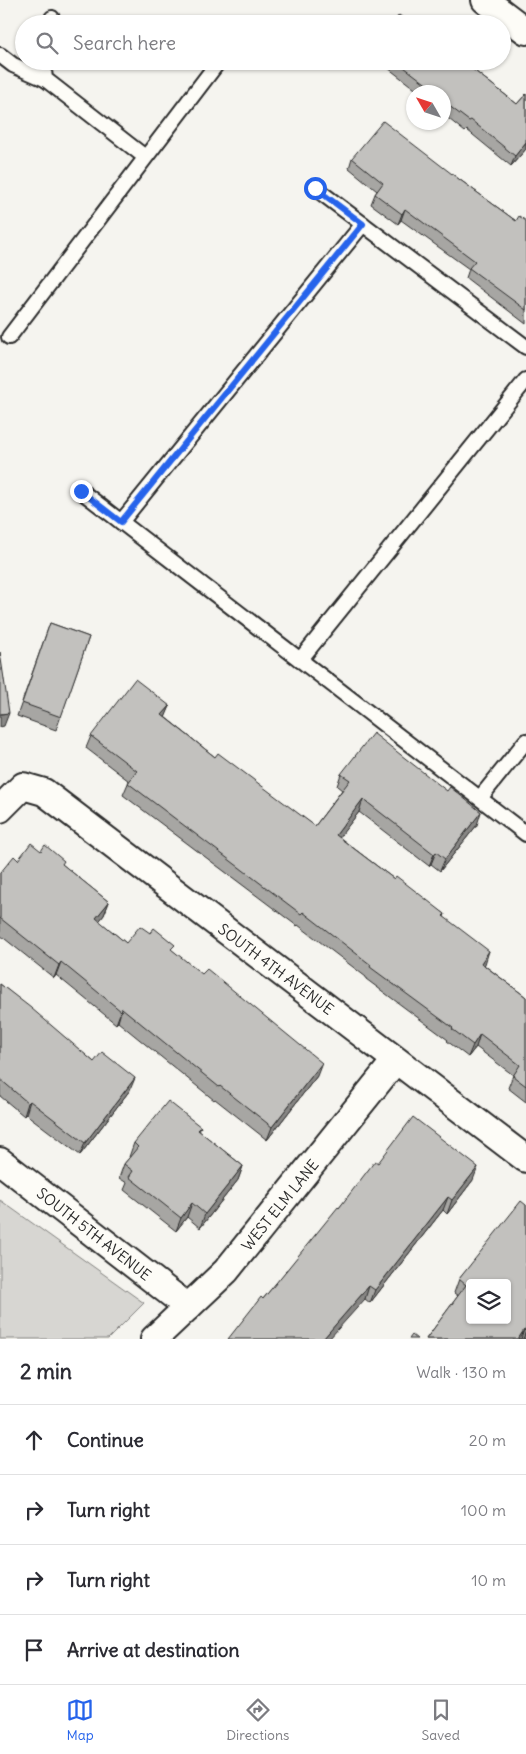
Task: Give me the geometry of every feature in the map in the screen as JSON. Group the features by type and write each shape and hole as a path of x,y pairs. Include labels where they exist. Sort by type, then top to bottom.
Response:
{"street":[{"path":"485,0 505,15"},
{"path":"511,20 526,31"},
{"name":"SOUTH 4TH AVENUE","path":"0,809 23,786 44,792 395,1061 526,1158"},
{"name":"WEST ELM LANE","path":"154,1339 226,1271 395,1061"},
{"name":"SOUTH 5TH AVENUE","path":"0,1161 188,1307"}],"lane":[{"path":"0,55 15,65"},
{"path":"26,70 46,79 146,157"},
{"path":"44,70 46,79"},
{"path":"9,337 212,70"},
{"path":"315,188 526,347"},
{"path":"121,522 363,224"},
{"path":"300,660 526,380"},
{"path":"81,491 526,834"},
{"path":"480,798 526,741"}],"shaded area":[{"path":"0,1200 144,1303 108,1339 0,1339"}],"building":[{"path":"408,70 474,70 517,104 526,94 526,142 515,156 471,120 469,121 451,107 451,85 428,85"},
{"path":"383,121 516,221 519,216 526,221 526,310 469,268 475,261 405,209 402,214 375,194 383,183 352,158"},
{"path":"50,623 89,637 61,717 22,703"},
{"path":"0,652 9,713 0,714"},
{"path":"135,679 170,706 162,715 215,757 218,753 315,826 350,780 341,774 373,733 447,791 450,787 481,812 445,859 436,852 434,854 363,799 336,835 394,879 396,876 445,914 443,916 489,951 481,963 526,997 526,1086 513,1076 520,1065 480,1034 473,1045 370,967 371,965 303,912 301,914 128,783 137,771 91,736"},
{"path":"31,843 41,851 45,845 64,861 62,864 109,902 96,918 126,943 140,926 150,933 154,928 175,945 171,949 202,974 207,969 322,1063 272,1127 219,1087 122,1008 121,1011 61,962 59,965 0,918 0,873 14,856 18,860"},
{"path":"0,984 94,1062 102,1052 135,1078 85,1143 30,1101 28,1103 0,1079"},
{"path":"168,1101 201,1127 198,1130 243,1166 205,1214 192,1203 181,1218 129,1177 133,1171 124,1164 138,1147 134,1143"},
{"path":"413,1117 478,1167 452,1200 448,1197 375,1290 369,1286 323,1339 228,1339 261,1297 263,1299 339,1208 375,1161 378,1163"},
{"path":"521,1201 526,1205 526,1331 524,1330 518,1339 426,1339 466,1285 459,1279"},
{"path":"412,1335 417,1339 409,1339"}],"route":[{"path":"81,491 121,522 363,224 315,188"}]}
